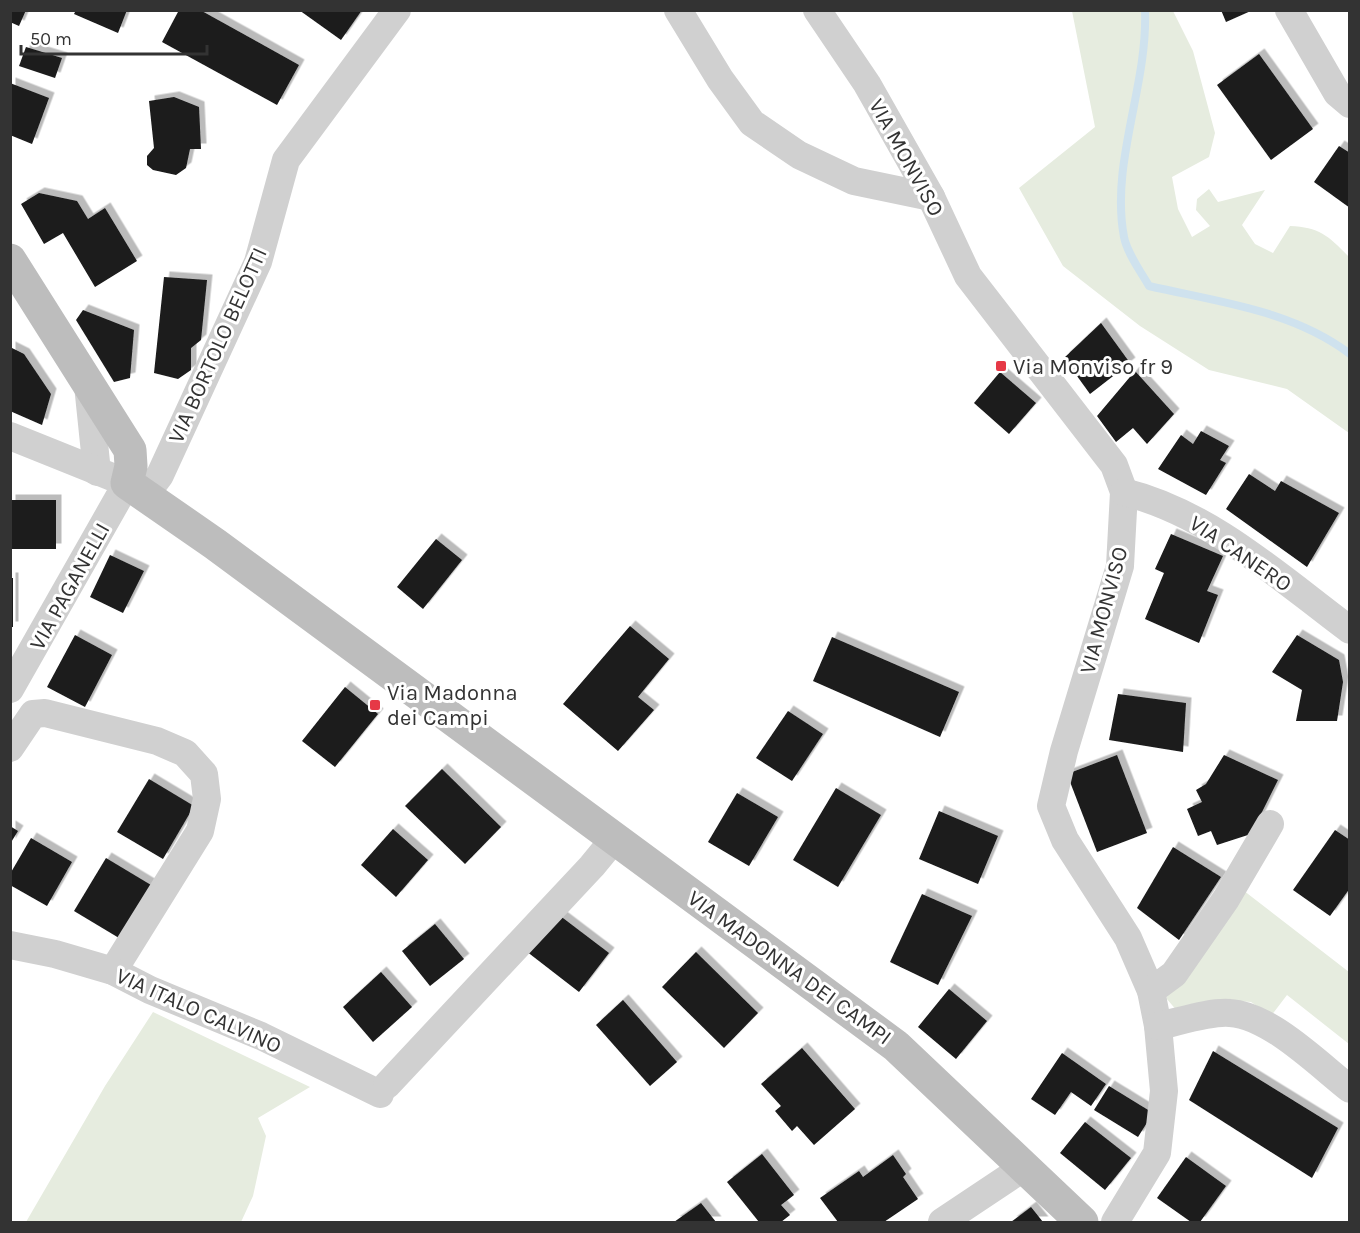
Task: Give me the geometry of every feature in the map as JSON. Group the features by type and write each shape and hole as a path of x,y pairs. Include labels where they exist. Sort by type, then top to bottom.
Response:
{"street":[{"name":"VIA BORTOLO BELOTTI","path":"123,483 160,475 258,262 286,160 397,10"},
{"path":"678,10 720,80 752,123 799,155 854,181 931,197"},
{"name":"VIA MONVISO","path":"817,10 867,84 931,197 968,276 1114,465 1124,492 1120,566 1067,740 1051,806 1065,840 1128,938 1151,991 1158,1026 1164,1091 1156,1153 1115,1222"},
{"path":"1289,10 1337,93 1350,104"},
{"path":"10,260 130,450 131,466 123,483 10,436"},
{"name":"VIA PAGANELLI","path":"10,689 123,483"},
{"name":"VIA MADONNA DEI CAMPI","path":"123,483 615,838 896,1046 1082,1222"},
{"name":"VIA CANERO","path":"1124,492 1146,498 1199,521 1350,630"},
{"path":"10,748 33,714 45,713 157,741 185,753 204,774 207,799 200,831 112,971"},
{"path":"1151,991 1174,974 1227,899 1270,824"},
{"name":"VIA ITALO CALVINO","path":"10,945 55,954 112,971 150,990 384,1089 592,866 615,838"},
{"path":"1158,1026 1229,1012 1251,1017 1270,1027 1350,1089"},
{"path":"942,1222 1023,1168"}],"shaded area":[{"path":"1072,11 1173,11 1193,51 1215,133 1209,157 1172,177 1178,209 1192,237 1210,226 1196,210 1197,199 1209,189 1218,202 1265,190 1242,225 1255,244 1273,253 1290,226 1309,228 1323,234 1349,257 1349,433 1287,389 1209,370 1140,326 1063,266 1019,188 1095,127"},
{"path":"1239,887 1349,972 1349,1044 1287,995 1271,1016 1251,1002 1226,1000 1178,1012 1166,998"},
{"path":"153,1012 310,1087 258,1118 266,1136 253,1196 241,1222 26,1222 105,1086"}],"building":[{"path":"10,10 26,10 19,26 10,22"},
{"path":"76,10 127,10 118,33 74,14"},
{"path":"179,10 200,10 299,65 277,105 162,42"},
{"path":"299,10 362,10 341,40"},
{"path":"1221,10 1253,10 1226,22"},
{"path":"26,47 62,58 55,78 19,66"},
{"path":"1259,54 1313,129 1271,160 1217,85"},
{"path":"10,83 49,98 32,144 10,135"},
{"path":"174,97 199,107 201,149 190,149 186,168 176,175 153,170 147,165 147,156 154,148 149,101"},
{"path":"1339,146 1350,153 1350,208 1314,182"},
{"path":"39,193 77,201 88,219 105,208 137,261 95,287 63,233 44,244 21,204"},
{"path":"164,277 207,280 201,340 191,348 191,370 178,379 154,373"},
{"path":"83,310 134,330 130,378 114,382 76,320"},
{"path":"1101,323 1130,363 1090,394 1064,358"},
{"path":"10,347 24,354 51,394 42,425 10,411"},
{"path":"1135,371 1174,414 1147,444 1133,428 1116,442 1097,416"},
{"path":"1000,372 1036,403 1009,434 974,403"},
{"path":"1201,431 1229,446 1220,460 1226,463 1206,495 1158,469 1181,435 1193,444"},
{"path":"1249,474 1275,491 1281,481 1339,513 1307,567 1226,509"},
{"path":"10,500 56,500 56,549 10,549"},
{"path":"1171,534 1223,556 1207,591 1218,595 1199,643 1145,619 1164,573 1155,569"},
{"path":"436,539 462,560 423,609 397,587"},
{"path":"110,555 144,571 123,613 90,597"},
{"path":"10,578 13,578 13,627 10,627"},
{"path":"630,626 669,659 638,697 654,710 618,751 563,704"},
{"path":"75,635 112,655 85,707 47,687"},
{"path":"1297,635 1339,660 1343,682 1337,721 1296,721 1302,690 1272,672"},
{"path":"832,637 959,692 940,737 813,681"},
{"path":"345,687 378,714 335,767 302,741"},
{"path":"1118,694 1186,703 1183,752 1109,740"},
{"path":"788,711 823,734 792,781 756,758"},
{"path":"1117,755 1147,833 1097,852 1067,774"},
{"path":"1224,755 1278,780 1251,834 1217,845 1211,831 1198,836 1187,809 1202,802 1196,790 1206,784"},
{"path":"442,769 501,827 465,864 405,806"},
{"path":"149,779 194,806 163,859 117,832"},
{"path":"836,788 881,815 838,887 793,860"},
{"path":"737,793 778,817 749,866 708,842"},
{"path":"939,811 998,836 978,884 919,859"},
{"path":"10,826 18,831 10,844"},
{"path":"393,829 428,860 396,897 361,865"},
{"path":"1335,830 1350,840 1350,888 1330,916 1293,890"},
{"path":"31,838 72,862 47,906 10,885 10,874"},
{"path":"1173,847 1221,877 1179,940 1137,908"},
{"path":"106,858 151,885 119,938 74,911"},
{"path":"922,894 972,916 938,985 890,962"},
{"path":"555,912 609,953 579,992 526,951"},
{"path":"435,924 464,959 430,986 402,951"},
{"path":"696,952 758,1013 724,1048 662,987"},
{"path":"381,972 412,1007 373,1042 343,1007"},
{"path":"949,989 987,1021 956,1059 918,1027"},
{"path":"623,1000 677,1062 650,1086 596,1025"},
{"path":"802,1048 855,1109 814,1145 797,1126 792,1131 775,1111 781,1106 761,1084"},
{"path":"1213,1051 1338,1128 1312,1178 1189,1100"},
{"path":"1062,1053 1106,1084 1091,1106 1071,1092 1055,1115 1031,1099"},
{"path":"1109,1086 1153,1113 1138,1137 1094,1110"},
{"path":"1085,1122 1131,1158 1105,1190 1060,1153"},
{"path":"762,1154 794,1195 781,1205 790,1215 781,1222 759,1222 727,1182"},
{"path":"893,1155 906,1174 903,1177 918,1199 884,1222 838,1222 820,1198 859,1171 863,1177"},
{"path":"1186,1157 1226,1186 1200,1222 1191,1222 1157,1198"},
{"path":"701,1203 716,1222 674,1222"},
{"path":"1031,1207 1043,1222 1011,1222"}],"waterway":[{"path":"1145,10 1141,67 1125,153 1121,209 1124,237 1138,269 1149,286 1279,317 1328,339 1350,354"}],"place":[{"name":"Via Monviso fr 9","path":"1001,366"},
{"name":"Via Madonna dei Campi","path":"375,705"}]}
